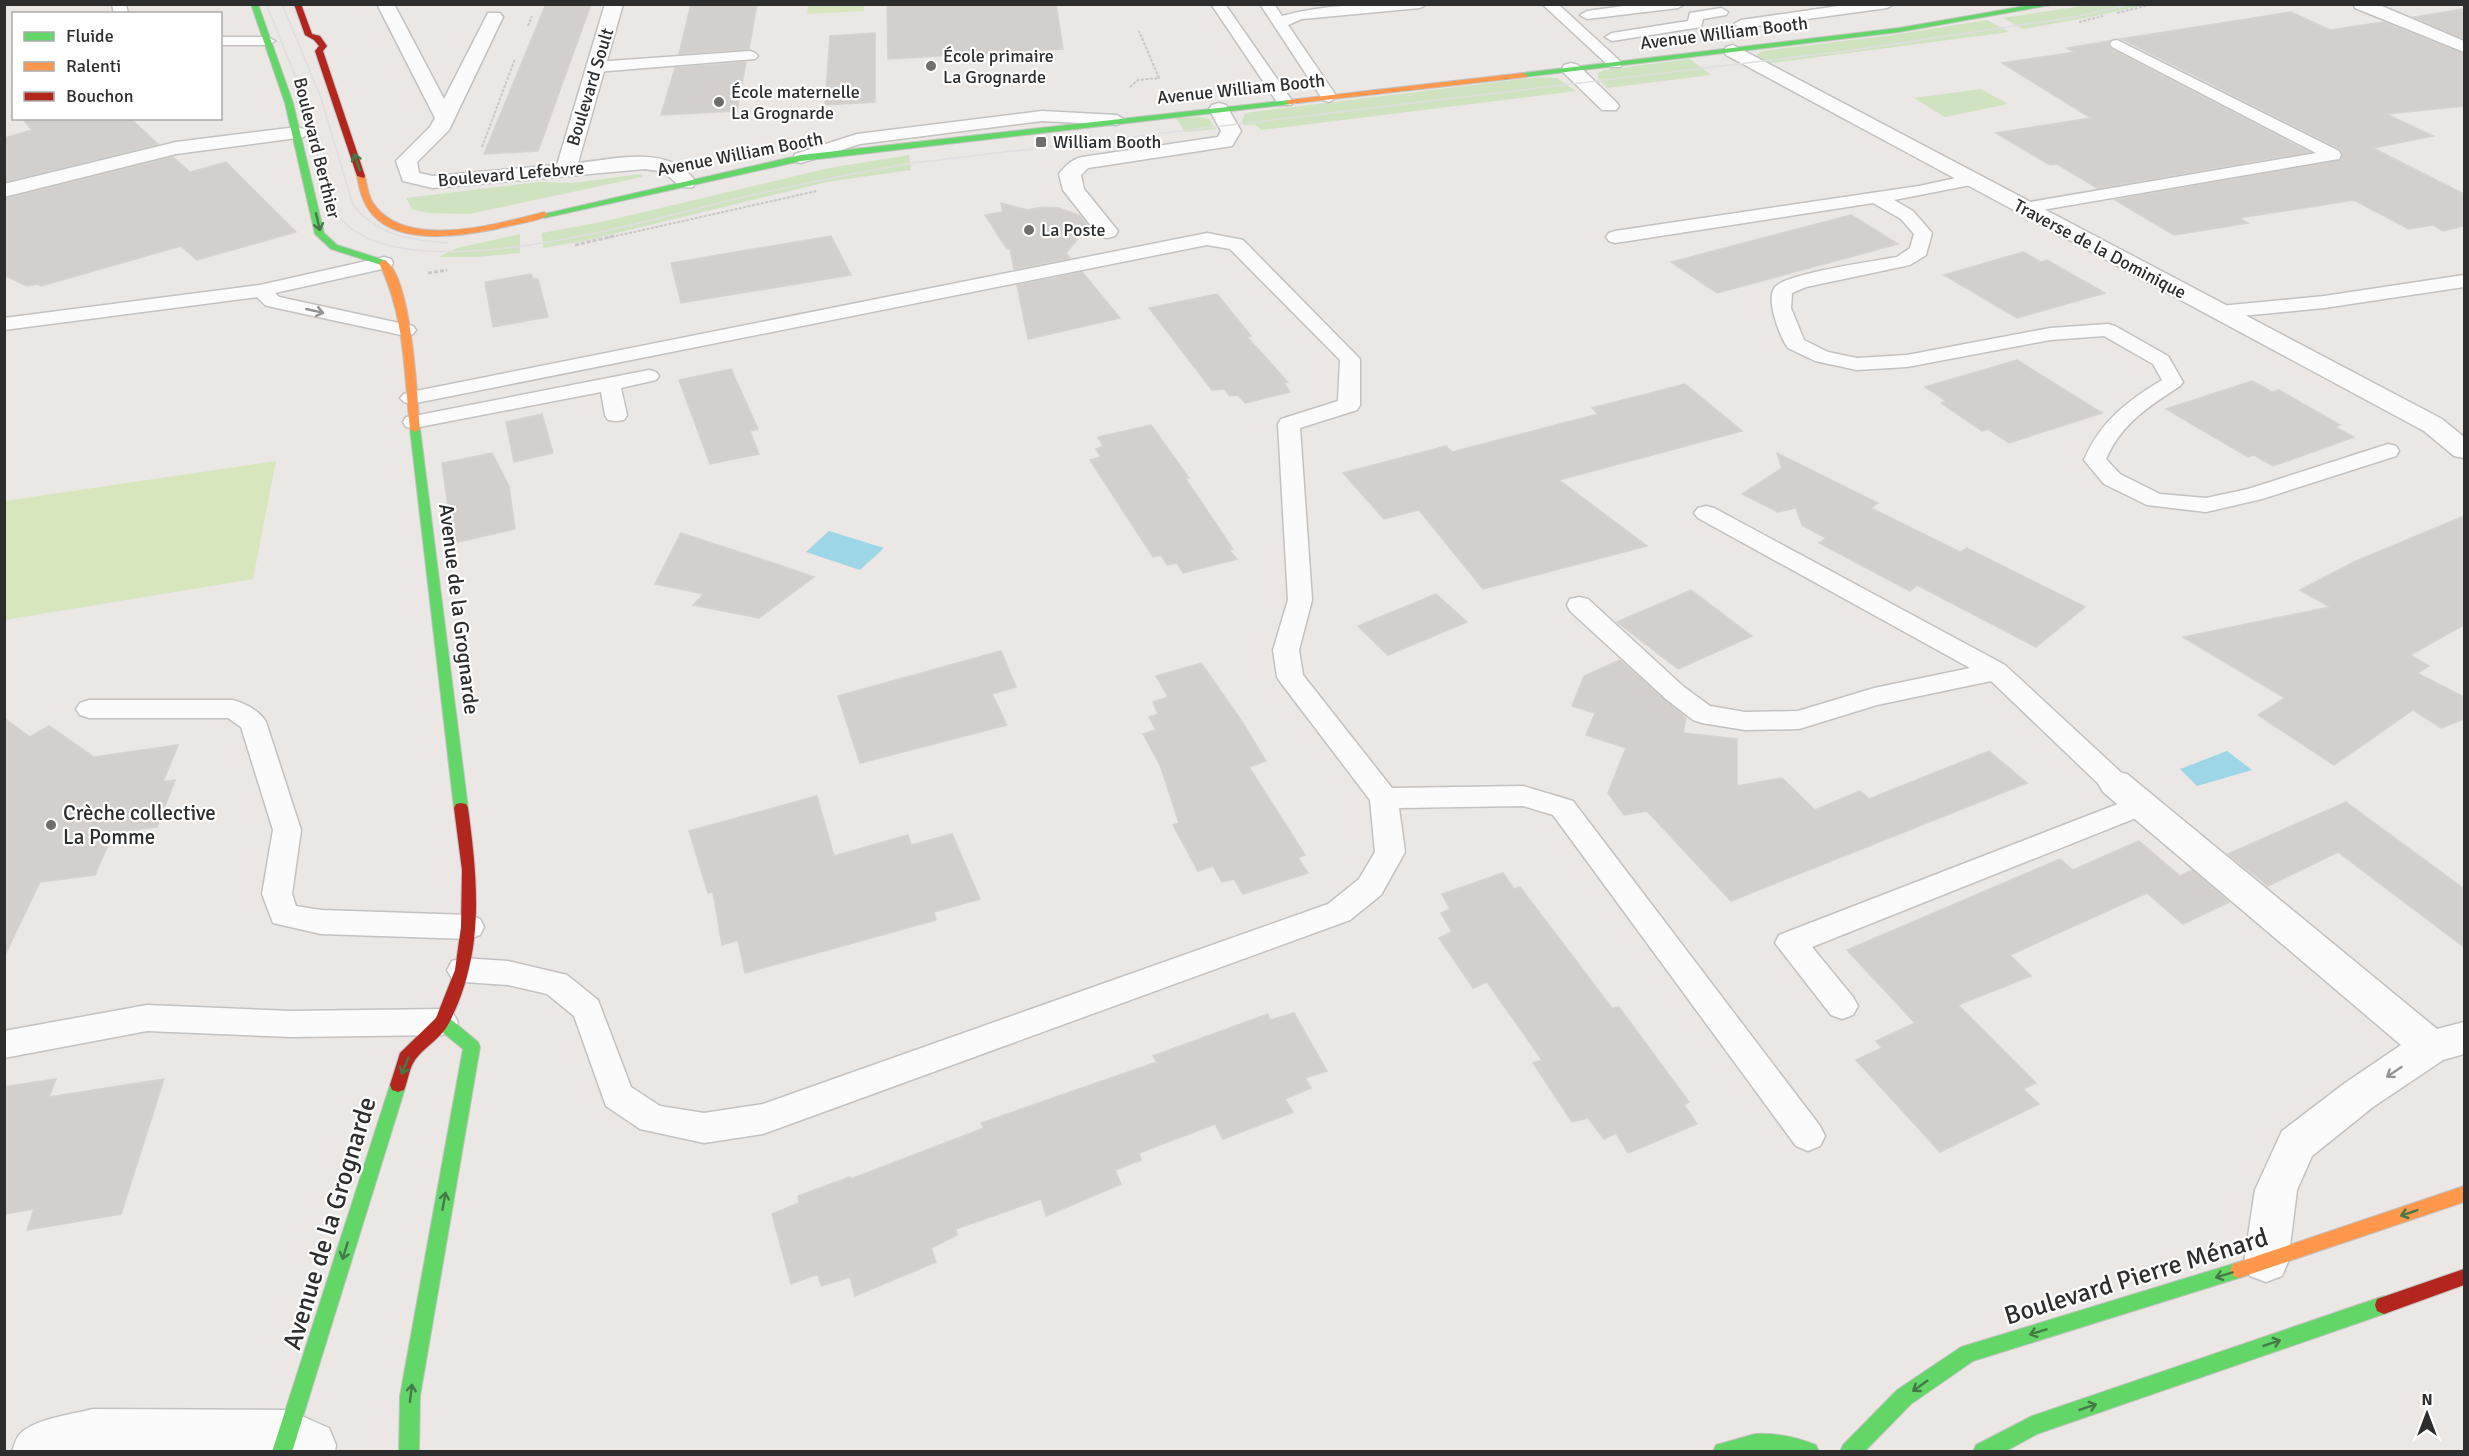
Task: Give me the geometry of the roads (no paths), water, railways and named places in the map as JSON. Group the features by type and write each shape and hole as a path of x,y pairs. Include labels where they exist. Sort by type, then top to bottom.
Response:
{"street":[{"name":"Boulevard Berthier","path":"254,4 297,133 321,234 334,247 390,267"},
{"name":"Boulevard Berthier","path":"297,4 309,35 316,38 323,46 319,51 360,171 368,203 383,220 407,229 438,234"},
{"path":"385,4 445,119"},
{"name":"Boulevard Soult","path":"566,169 614,4"},
{"name":"Avenue William Booth","path":"1117,120 1773,46 1899,30 2013,7 2053,4"},
{"path":"2361,4 2464,47"},
{"name":"Boulevard Lefebvre","path":"494,17 439,130 406,161 411,177 433,182 645,163 666,165 677,171 686,182"},
{"name":"Traverse de la Dominique","path":"1732,51 2433,425 2464,450"},
{"path":"1571,69 1609,106"},
{"path":"1107,231 1074,190 1070,174 1082,163 1226,142 1231,131 1219,109"},
{"path":"4,191 176,148 297,133"},
{"name":"Avenue William Booth","path":"438,234 513,224 686,182 801,158"},
{"path":"417,245 438,234"},
{"name":"Avenue de la Grognarde","path":"294,1446 406,1059 442,1022 462,970 470,927 468,859 411,398 406,330 390,267"},
{"path":"2128,794 2448,1042 2359,1095 2297,1144 2276,1190 2266,1262"},
{"path":"409,1452 410,1396 472,1047 442,1022"},
{"name":"Boulevard Pierre Ménard","path":"1850,1452 1904,1397 1968,1353 2266,1262 2464,1194"},
{"path":"1983,1452 2032,1426 2464,1277"},
{"path":"36,1452 45,1445 93,1433 294,1446"},
{"path":"1723,1452 1734,1446 1767,1443 1809,1452"}],"lane":[{"path":"1218,4 1285,102"},
{"path":"1267,4 1329,97"},
{"path":"1281,24 1287,19 1301,15 1420,4"},
{"path":"1549,4 1615,64"},
{"path":"1587,15 1678,4"},
{"path":"1741,24 1887,4"},
{"path":"1612,37 1696,24 1695,16 1714,8 1773,46"},
{"path":"222,41 268,41"},
{"path":"2024,208 2333,155 2117,44"},
{"path":"596,67 750,56"},
{"path":"801,158 856,139 1030,117 1117,120"},
{"path":"1615,237 1970,180"},
{"path":"1875,197 1907,215 1923,233 1918,251 1903,261 1800,282 1783,290 1781,308 1795,344 1822,357 1857,364 1907,361 2050,334 2109,330 2162,360 2173,382 2131,408 2102,440 2095,460 2112,479 2155,500 2206,505 2254,494 2388,451"},
{"path":"411,398 1208,239 1236,244 1350,359 1348,405 1289,424 1300,600 1286,650 1290,677 1384,798 1390,852 1370,887 1339,912 763,1119 704,1128 652,1119 618,1096 587,1009 556,984 508,974 462,970"},
{"path":"4,310 14,323 261,291 390,267"},
{"path":"2220,312 2324,302 2464,281"},
{"path":"261,291 272,301 406,330"},
{"path":"414,422 649,376"},
{"path":"610,384 616,415"},
{"path":"1706,513 1996,671 2128,794 1790,943 1842,1006"},
{"path":"1579,605 1675,693 1702,714 1745,721 1799,720 1874,697 1996,671"},
{"path":"89,709 233,709 253,722 287,830 278,894 284,915 321,922 470,927"},
{"path":"1384,798 1523,796 1563,808 1808,1136"},
{"path":"4,1045 147,1018 291,1024 442,1022"}],"water":[{"path":"829,531 884,548 860,570 806,552"},
{"path":"2227,751 2252,770 2197,786 2180,769"}],"tram line":[{"path":"266,4 301,93 311,123 325,186 340,218 373,240 419,250 474,251 534,244 595,233 765,192 913,163 1847,51 2075,17 2132,4"},
{"path":"282,4 321,98 353,205 373,223 395,234 407,238 447,243"}],"place":[{"name":"École primaire La Grognarde","path":"931,66"},
{"name":"École maternelle La Grognarde","path":"719,102"},
{"name":"William Booth","path":"1041,142"},
{"name":"La Poste","path":"1029,230"},
{"name":"Crèche collective La Pomme","path":"51,825"}]}
